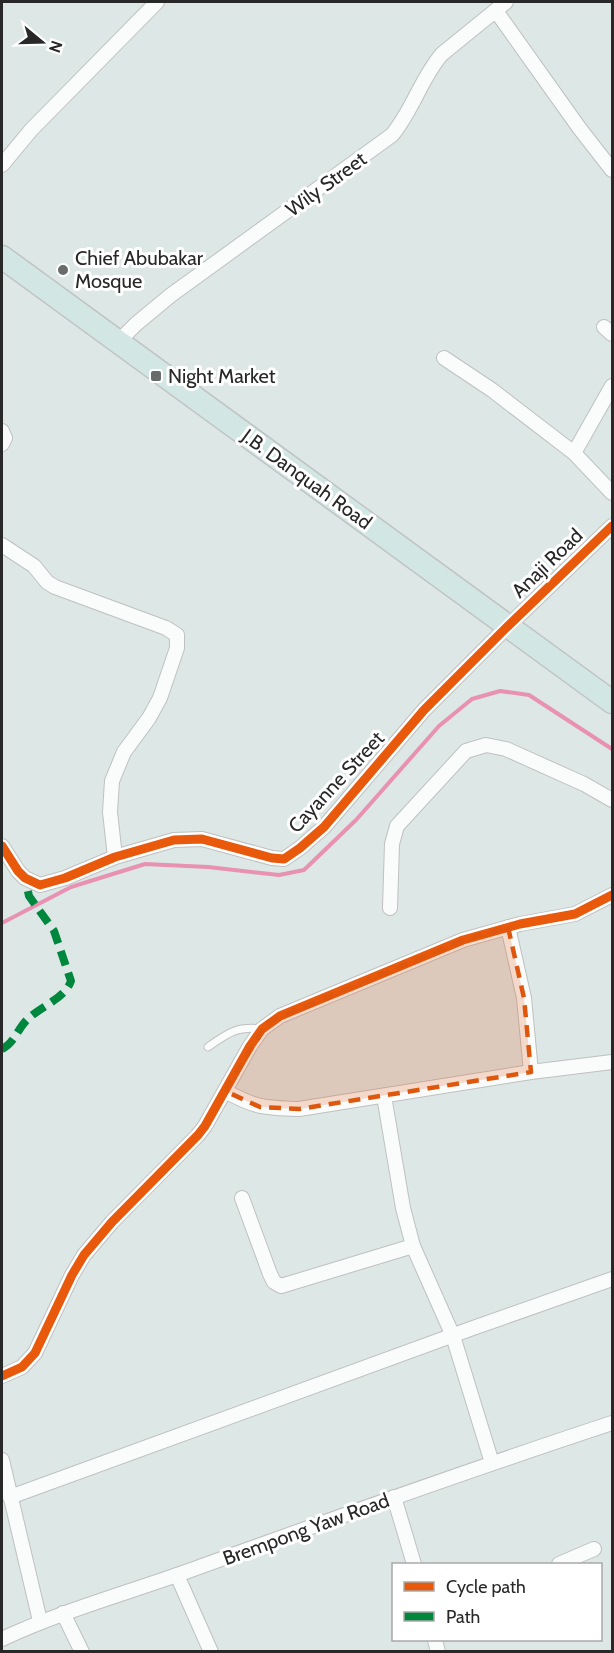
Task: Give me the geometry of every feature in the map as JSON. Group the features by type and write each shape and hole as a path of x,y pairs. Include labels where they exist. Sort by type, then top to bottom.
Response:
{"highway":[{"name":"J.B. Danquah Road","path":"2,257 612,702"}],"street":[{"path":"2,165 39,121 157,2"},
{"path":"501,6 580,129 612,170"},
{"name":"Wily Street","path":"119,341 171,295 392,135 403,122 433,64 501,6"},
{"path":"444,358 492,390 574,453 612,494"},
{"path":"574,453 612,386"},
{"path":"2,432 4,438 2,444"},
{"name":"Anaji Road","path":"507,627 612,526"},
{"path":"2,545 34,566 47,582 55,587 166,628 177,635 177,648 160,699 124,752 112,781 110,812 115,857"},
{"name":"Cayanne Street","path":"2,846 18,871 25,878 40,885 160,843 195,839 279,859 290,856 324,826 424,710 507,627"},
{"path":"390,908 392,844 397,826 466,752 486,745 506,749 584,784 612,800"},
{"path":"2,1376 22,1367 35,1353 72,1275 84,1256 126,1207 198,1135 262,1029 280,1016 463,940 508,927 575,914 612,894"},
{"path":"508,927 524,998 531,1072"},
{"path":"225,1091 260,1107 299,1108 531,1072 612,1062"},
{"path":"384,1096 403,1208 413,1246 453,1336 492,1462"},
{"path":"242,1198 270,1274 274,1282 281,1286 413,1246"},
{"path":"10,1497 612,1279"},
{"name":"Brempong Yaw Road","path":"2,1639 40,1621 177,1575 492,1462 612,1423"},
{"path":"2,1460 40,1621"},
{"path":"394,1497 414,1563"},
{"path":"561,1563 594,1549"},
{"path":"177,1575 211,1652"},
{"path":"63,1613 82,1652"}],"lane":[{"path":"208,1047 236,1029 246,1027 262,1029"}],"highlighted area":[{"path":"508,927 524,998 531,1072 299,1109 260,1107 225,1091 268,1022 463,940"}],"waterway":[{"path":"2,923 71,887 145,864 208,867 279,875 304,870 356,820 439,726 472,699 500,691 529,695 612,749"}],"marked path":[{"path":"2,1049 10,1043 25,1022 59,997 71,981 54,931 29,896 25,878"}],"cycle path":[{"path":"2,846 18,871 25,878 40,885 65,878 115,857 174,840 202,839 272,858 284,859 324,827 424,710 612,526"},
{"path":"2,1376 22,1367 35,1353 84,1255 112,1222 198,1135 262,1029 280,1016 463,940 520,924 575,914 612,895"}],"place":[{"name":"Chief Abubakar Mosque","path":"63,270"},
{"name":"Night Market","path":"156,376"}]}
